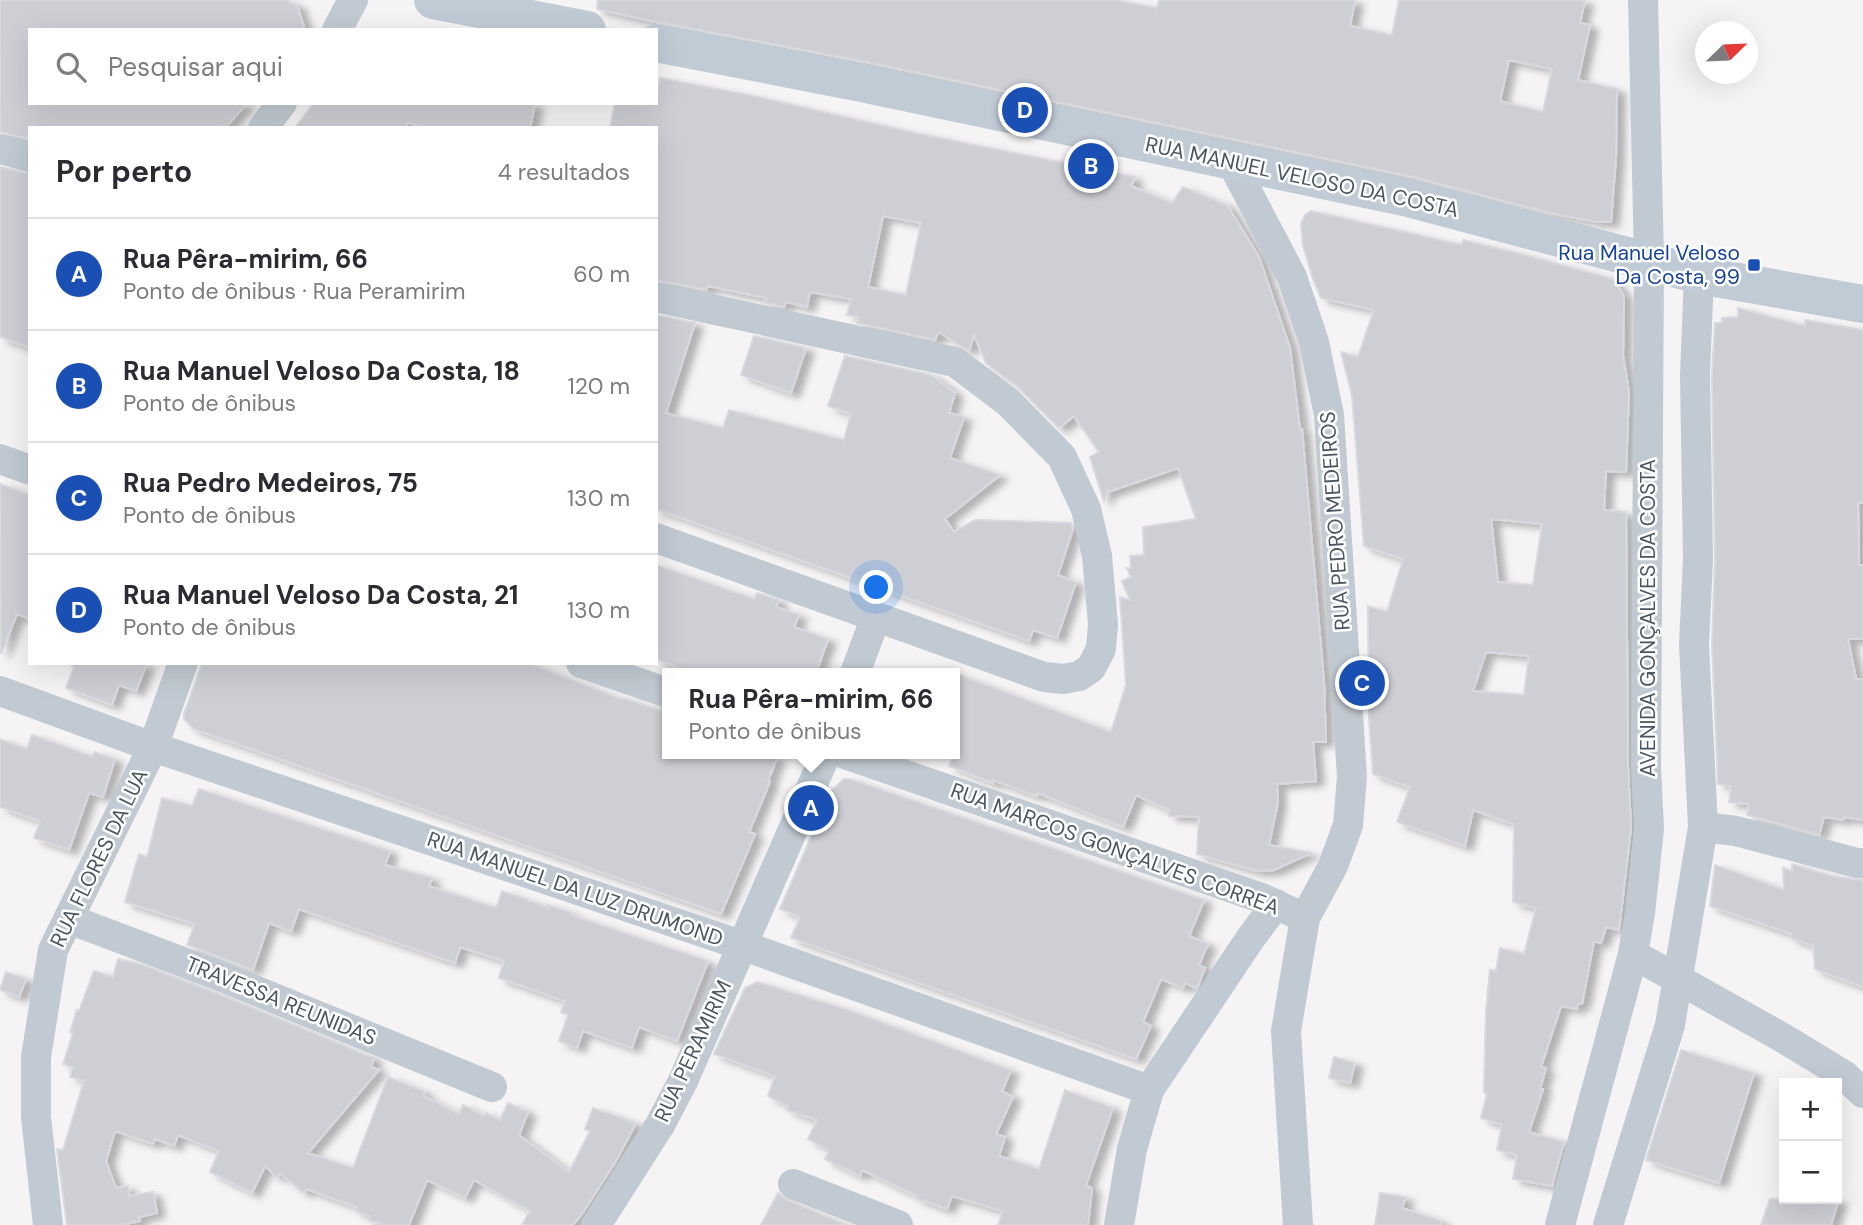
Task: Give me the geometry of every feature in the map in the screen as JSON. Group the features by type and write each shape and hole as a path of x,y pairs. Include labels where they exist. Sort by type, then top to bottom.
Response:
{"main road":[{"path":"433,0 577,28"},
{"name":"RUA MANUEL VELOSO DA COSTA","path":"658,43 862,83 1408,198 1699,275 1863,304"}],"street":[{"path":"338,28 353,0"},
{"name":"AVENIDA GONÇALVES DA COSTA","path":"1560,1225 1633,954 1649,829 1646,767 1649,260 1643,0"},
{"path":"265,126 280,105"},
{"path":"0,149 28,156"},
{"name":"RUA PEDRO MEDEIROS","path":"1231,161 1292,277 1314,342 1329,415 1352,778 1348,825 1333,866 1305,918 1286,1031 1298,1225"},
{"path":"1608,1225 1670,1025 1703,827 1694,645 1698,559 1695,375 1699,275"},
{"path":"658,297 955,362 1008,402 1062,457 1086,509 1097,556 1103,624 1101,649 1091,668 1079,676 1063,679 1044,677 658,539"},
{"path":"0,459 28,469"},
{"path":"857,668 876,617"},
{"name":"RUA FLORES DA LUA","path":"48,1225 36,1117 36,1057 53,950 153,747 182,665"},
{"path":"587,665 662,691"},
{"name":"RUA MANUEL DA LUZ DRUMOND","path":"0,691 153,747 741,945 1149,1090"},
{"name":"RUA PERAMIRIM","path":"596,1225 660,1125 683,1082 824,759"},
{"name":"RUA MARCOS GONÇALVES CORREA","path":"859,759 1276,904 1305,918"},
{"path":"1703,827 1736,831 1863,863"},
{"path":"1119,1225 1132,1149 1149,1090 1276,904"},
{"name":"TRAVESSA REUNIDAS","path":"69,919 225,978 492,1087"},
{"path":"1633,954 1844,1074 1863,1093"},
{"path":"793,1184 898,1225"}],"building":[{"path":"0,0 286,0 297,5 304,28 28,28 28,105 245,105 227,126 28,126 28,139 0,132"},
{"path":"598,0 1116,0 1157,8 1159,0 1355,0 1350,26 1392,35 1399,0 1585,0 1580,23 1590,25 1578,80 1617,89 1611,222 1549,213 1413,177 866,62 597,9","holes":["1509,60 1552,69 1543,112 1500,101"]},
{"path":"660,78 1135,177 1131,186 1172,203 1183,187 1227,205 1259,257 1290,348 1302,429 1324,682 1326,742 1313,742 1316,781 1277,784 1278,802 1269,845 1311,853 1274,870 1258,871 1197,854 1199,817 1169,816 1169,810 1136,795 1123,827 1038,793 1037,796 993,780 993,783 949,766 952,759 960,759 960,675 1111,732 1126,685 1120,597 1130,600 1122,581 1131,577 1127,568 1131,568 1130,556 1144,555 1143,527 1196,519 1178,468 1108,492 1108,489 1104,501 1090,457 1099,452 1074,416 1059,428 1018,387 986,363 974,335 969,351 939,332 935,340 857,323 858,317 847,315 851,299 810,292 807,307 786,302 784,307 765,303 767,298 708,286 706,290 658,280 658,126 610,126 615,105 658,105","holes":["883,216 921,223 906,295 868,287"]},
{"path":"312,105 535,105 530,126 421,126 407,123 407,126 297,126"},
{"path":"0,167 28,174 28,347 0,337"},
{"path":"1311,211 1462,245 1463,240 1525,255 1613,279 1624,296 1623,355 1629,392 1626,472 1606,471 1604,510 1626,512 1631,828 1619,930 1606,927 1601,943 1594,941 1582,1004 1578,1004 1577,1009 1561,1006 1541,1067 1546,1068 1540,1089 1543,1089 1529,1132 1564,1142 1552,1186 1513,1179 1517,1155 1497,1150 1502,1125 1481,1118 1487,1094 1484,1092 1490,970 1496,971 1500,948 1524,954 1536,908 1513,902 1514,824 1473,810 1465,846 1397,822 1410,787 1373,774 1369,718 1368,606 1387,612 1403,559 1364,546 1352,395 1341,352 1358,357 1374,310 1321,298 1303,245 1301,225 1305,215","holes":["1491,519 1542,524 1533,585 1498,582","1486,652 1529,656 1524,695 1473,691"]},
{"path":"1738,308 1805,326 1805,320 1863,330 1863,503 1858,503 1859,565 1863,565 1863,639 1848,639 1856,679 1863,679 1863,820 1824,817 1819,835 1747,815 1749,804 1729,802 1731,786 1718,784 1712,645 1715,560 1712,375 1715,323 1722,323 1722,318 1738,317"},
{"path":"658,315 695,323 666,413 723,428 729,410 844,440 851,414 828,406 845,356 931,375 955,393 949,413 964,417 950,458 1000,475 945,519 954,532 975,520 1071,523 1073,529 1058,575 1076,582 1057,638 1033,630 1029,641 658,510"},
{"path":"754,336 806,348 791,393 741,375"},
{"path":"0,484 28,494 28,618 17,614 1,654"},
{"path":"658,566 754,599 757,593 779,600 776,607 799,615 794,627 828,639 818,668 679,668 658,660"},
{"path":"71,665 146,665 136,691 119,685 112,705 66,688 74,667"},
{"path":"201,665 533,665 621,699 662,711 662,759 777,759 749,832 755,834 721,914 194,729 184,719"},
{"path":"32,735 93,757 94,752 115,759 103,797 89,793 69,850 34,838 40,821 0,807 0,739 27,749"},
{"path":"844,779 1204,900 1189,936 1208,944 1199,965 1205,968 1198,986 1196,988 1185,983 1183,988 1161,979 1143,1022 1151,1026 1136,1059 791,938 800,917 780,909 831,791"},
{"path":"199,789 390,851 385,865 432,878 429,886 496,908 502,891 708,961 677,1041 639,1027 632,1048 583,1031 577,1048 559,1041 568,1015 561,1012 565,1001 499,978 504,961 460,947 455,963 299,909 291,931 269,923 253,970 187,945 195,924 125,902 139,854 147,857 162,798 192,806"},
{"path":"1792,864 1835,877 1863,880 1863,987 1815,969 1813,945 1791,938 1792,934 1710,906 1715,865 1784,890 1783,868 1792,871"},
{"path":"118,959 140,964 219,994 374,1058 371,1067 379,1070 308,1153 353,1168 388,1077 425,1092 423,1096 459,1114 463,1105 484,1116 486,1113 500,1120 508,1103 528,1112 519,1135 569,1172 590,1131 585,1129 593,1108 636,1123 616,1161 573,1225 522,1225 530,1211 474,1180 465,1198 427,1180 409,1225 384,1225 368,1220 370,1216 355,1211 357,1207 307,1189 304,1193 280,1173 277,1177 265,1166 252,1193 210,1172 219,1151 178,1135 174,1146 155,1139 153,1144 115,1131 106,1161 116,1188 128,1186 129,1196 153,1192 157,1213 139,1217 140,1221 121,1225 67,1225 57,1149 63,1150 84,1081 70,1077 73,1067 63,1064 77,1010 79,1011 94,971 113,977"},
{"path":"6,972 26,979 19,997 0,990"},
{"path":"757,982 845,1009 1011,1070 1002,1091 1013,1097 996,1134 1005,1137 999,1156 1039,1169 1065,1090 1113,1108 1086,1185 1092,1188 1088,1225 998,1225 1003,1211 952,1196 947,1209 916,1198 917,1196 862,1170 860,1176 825,1159 829,1150 808,1139 817,1120 787,1110 788,1106 768,1096 775,1076 714,1054 745,988"},
{"path":"1681,1050 1754,1073 1719,1183 1646,1160"},
{"path":"1334,1057 1355,1063 1350,1083 1329,1078"},
{"path":"778,1193 787,1200 847,1225 761,1225"},
{"path":"1380,1193 1406,1197 1402,1208 1441,1221 1441,1225 1375,1225"},
{"path":"1770,1199 1779,1199 1779,1204 1837,1204 1831,1225 1761,1225"}],"place":[{"name":"Rua Manuel Veloso Da Costa, 21","path":"1025,110"},
{"name":"Rua Manuel Veloso Da Costa, 18","path":"1091,166"},
{"name":"Rua Manuel Veloso Da Costa, 99","path":"1754,265"},
{"name":"Rua Pedro Medeiros, 75","path":"1362,683"},
{"name":"Rua Pêra-mirim, 66","path":"811,808"}]}
